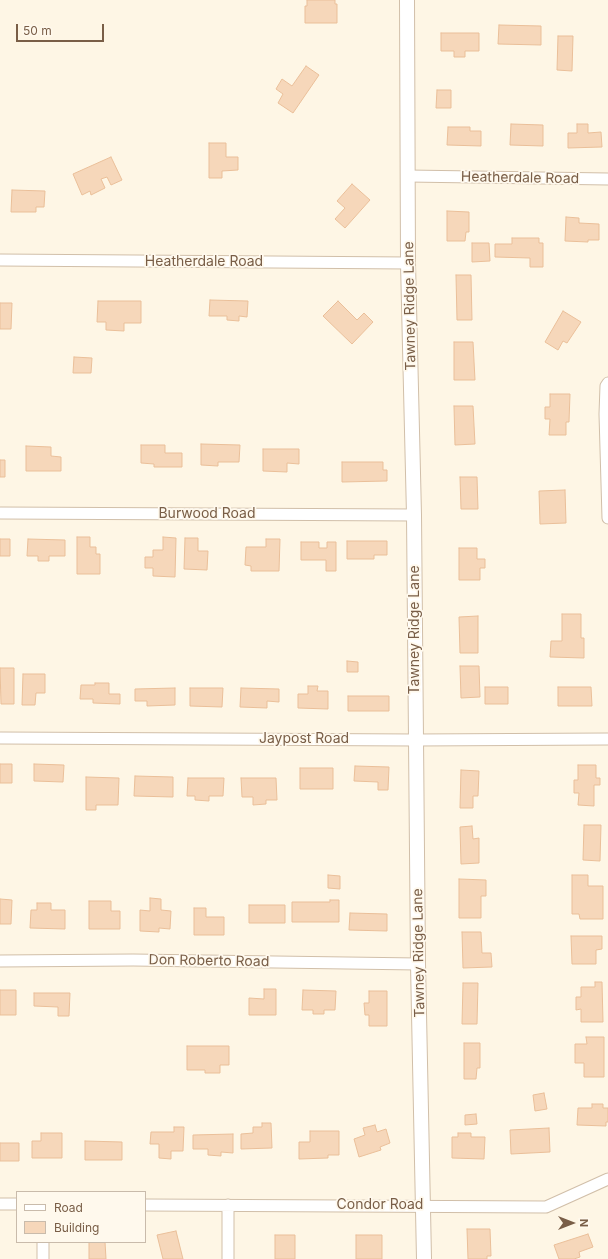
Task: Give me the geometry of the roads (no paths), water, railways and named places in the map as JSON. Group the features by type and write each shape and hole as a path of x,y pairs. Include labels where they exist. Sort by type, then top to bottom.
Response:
{"street":[{"name":"Tawney Ridge Lane","path":"407,0 408,263 414,515 418,964 424,1259"},
{"name":"Heatherdale Road","path":"408,176 608,179"},
{"name":"Heatherdale Road","path":"0,260 408,263"},
{"path":"608,383 606,386 604,414 608,518"},
{"name":"Burwood Road","path":"0,513 414,515"},
{"name":"Jaypost Road","path":"0,738 416,740 608,739"},
{"name":"Don Roberto Road","path":"0,960 133,960 418,964"},
{"name":"Condor Road","path":"146,1204 546,1207 608,1179"},
{"path":"0,1204 16,1204"},
{"path":"228,1205 228,1259"},
{"path":"43,1243 43,1259"}]}
